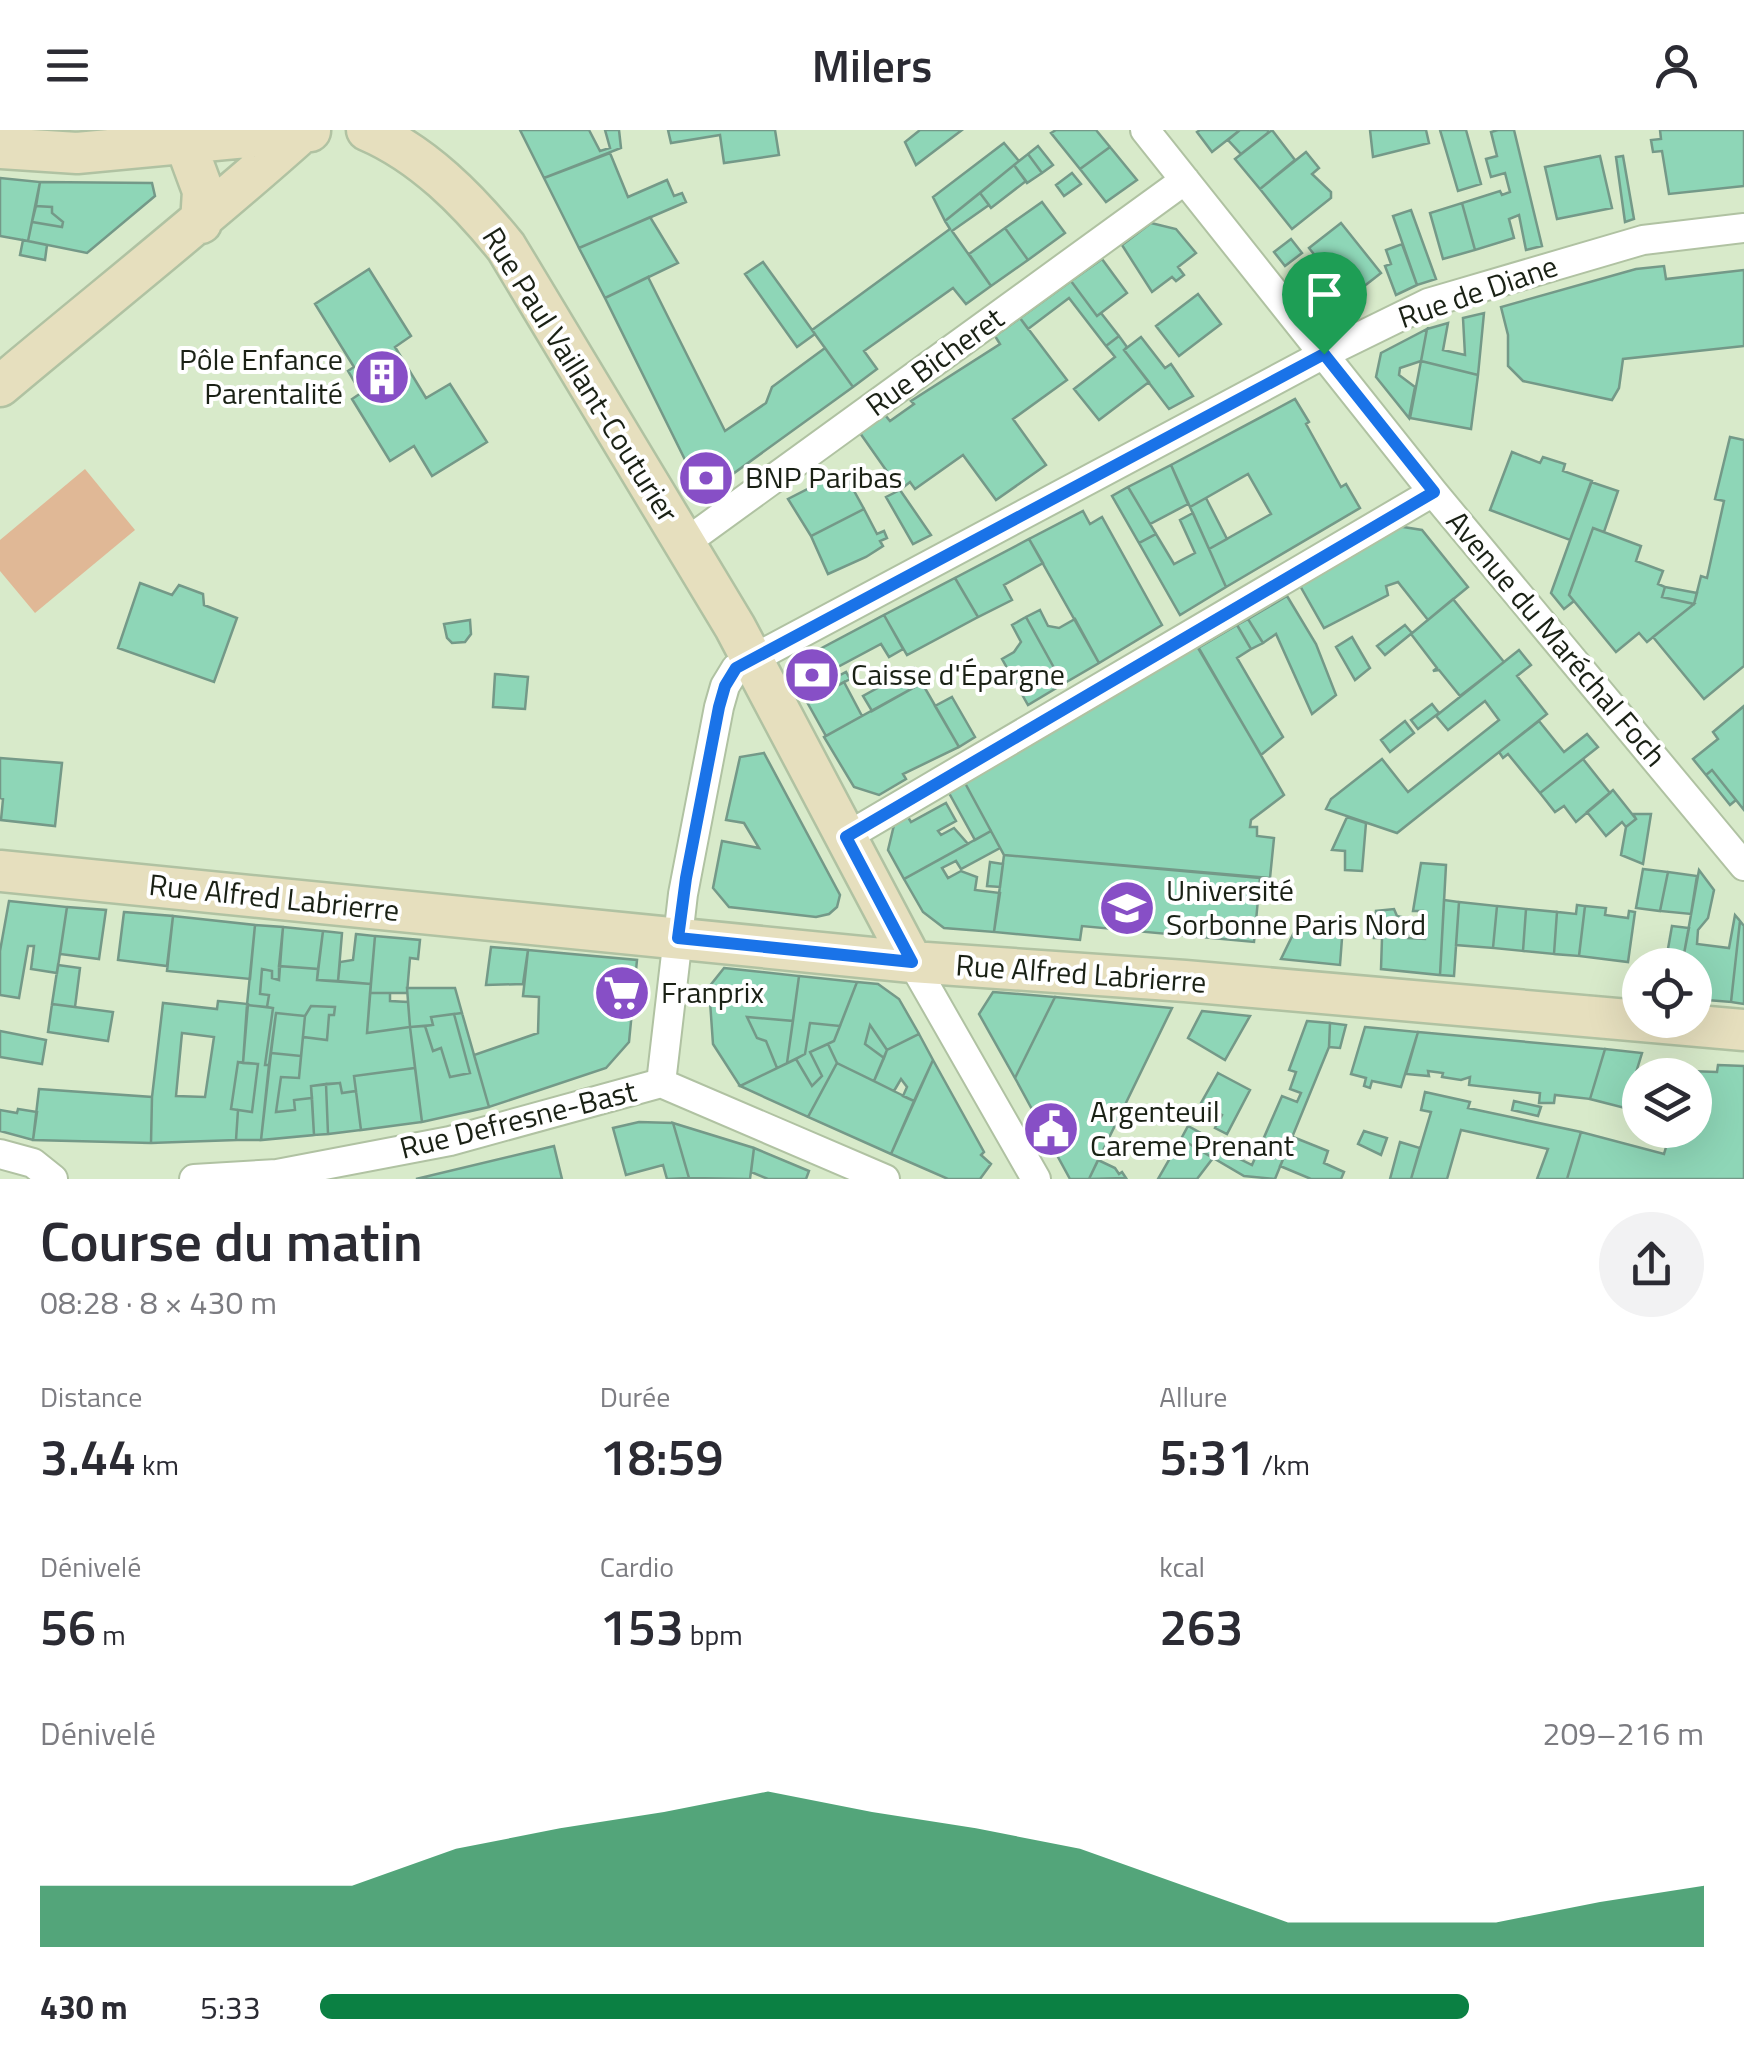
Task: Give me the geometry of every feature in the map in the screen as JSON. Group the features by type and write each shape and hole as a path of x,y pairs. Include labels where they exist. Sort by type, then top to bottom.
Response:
{"main road":[{"name":"Rue Paul Vaillant-Couturier","path":"367,130 403,149 462,196 506,247 752,658 912,962"},
{"path":"0,148 77,153 307,131"},
{"path":"0,386 149,260 201,223 307,131"},
{"path":"186,145 202,192 201,223"},
{"name":"Rue Alfred Labrierre","path":"0,871 912,962 1744,1030"}],"street":[{"name":"Avenue du Maréchal Foch","path":"1144,130 1434,492 1744,866"},
{"name":"Rue Bicheret","path":"685,543 1185,180"},
{"name":"Rue de Diane","path":"752,658 1324,354 1446,298 1643,240 1744,228"},
{"path":"846,837 1434,492"},
{"path":"661,1083 686,878 719,707 729,677 752,658"},
{"path":"912,962 1036,1179"},
{"name":"Rue Defresne-Bast","path":"194,1179 274,1176 450,1140 661,1083 885,1179"},
{"path":"0,1154 32,1163 53,1179"}],"shaded area":[{"path":"85,469 135,530 35,613 0,571 0,540"}],"building":[{"path":"520,130 589,130 600,151 610,148 605,130 619,130 621,148 544,178"},
{"path":"668,130 775,130 779,155 724,163 720,135 671,143"},
{"path":"920,130 962,130 916,165 905,142"},
{"path":"1096,130 1110,147 1080,169 1051,133"},
{"path":"1240,130 1212,152 1197,132"},
{"path":"1240,130 1269,132 1241,154 1228,140"},
{"path":"1272,130 1295,160 1260,189 1235,159"},
{"path":"1370,130 1426,130 1429,143 1373,157"},
{"path":"1440,130 1466,130 1481,184 1458,191"},
{"path":"1514,130 1542,246 1526,250 1519,215 1509,219 1514,238 1475,250 1462,203 1500,191 1502,195 1510,192 1505,173 1491,177 1486,159 1497,156 1491,132"},
{"path":"1660,130 1744,130 1744,186 1669,194 1662,151 1653,152 1651,140 1661,139"},
{"path":"1004,143 1019,161 945,221 933,197"},
{"path":"1038,146 1053,165 1042,173 1028,154"},
{"path":"1110,147 1137,180 1106,202 1080,169"},
{"path":"1306,152 1319,168 1312,174 1331,192 1331,198 1292,229 1260,189"},
{"path":"610,153 628,197 667,180 674,196 682,193 686,202 579,248 544,178"},
{"path":"1028,154 1042,173 1027,183 1014,165"},
{"path":"1600,156 1612,208 1557,219 1545,167"},
{"path":"1623,156 1634,219 1625,222 1616,157"},
{"path":"1014,165 1026,181 991,208 980,193"},
{"path":"1072,173 1081,184 1064,196 1056,185"},
{"path":"0,178 40,182 28,241 0,236"},
{"path":"40,182 152,183 155,196 87,253 28,241 32,222 62,227 63,222 52,213 52,207 36,206"},
{"path":"980,193 989,205 952,231 991,286 966,304 953,288 864,351 877,369 853,387 812,330 950,229 945,221"},
{"path":"1042,202 1065,233 1028,260 1005,228"},
{"path":"1462,203 1475,250 1443,259 1430,213"},
{"path":"36,206 52,207 52,213 63,222 62,227 32,222"},
{"path":"1411,210 1436,279 1417,285 1393,216"},
{"path":"650,217 678,263 605,298 579,248"},
{"path":"1151,223 1176,229 1196,253 1178,267 1184,275 1176,281 1172,277 1152,292 1122,245"},
{"path":"1341,223 1381,273 1349,298 1309,248"},
{"path":"1005,228 1028,260 991,286 969,254"},
{"path":"1291,239 1302,253 1285,266 1274,252"},
{"path":"23,240 47,245 45,260 20,255"},
{"path":"1402,244 1417,285 1396,295 1385,266 1391,264 1386,250"},
{"path":"1102,259 1127,293 1097,316 1071,281"},
{"path":"763,262 815,334 797,347 745,274"},
{"path":"1664,266 1666,279 1744,270 1744,346 1623,359 1619,388 1612,400 1523,381 1508,366 1508,335 1501,307 1636,269"},
{"name":"Pôle Enfance Parentalité","path":"369,269 411,336 395,347 426,398 450,384 487,442 432,476 414,446 390,461 352,399 361,393 348,371 354,367 315,304"},
{"path":"648,277 725,431 766,403 772,387 825,348 853,387 712,489 697,484 605,298"},
{"path":"1071,281 1097,316 1101,313 1119,336 1106,346 1069,298 1028,329 1020,318"},
{"path":"1198,294 1221,324 1179,356 1156,326"},
{"path":"1484,313 1478,375 1421,361 1427,329 1448,323 1443,350 1465,355 1463,318"},
{"path":"1020,318 1067,380 1013,419 1046,465 996,500 963,455 915,489 910,482 900,490 860,433 885,415 890,421 914,404 911,401 1000,344 995,336"},
{"path":"1427,329 1421,361 1400,368 1399,375 1415,387 1409,418 1376,377 1381,353"},
{"path":"1119,336 1127,347 1124,350 1149,382 1099,420 1074,389 1115,357 1106,346"},
{"path":"1141,337 1165,368 1171,364 1193,396 1169,409 1124,350"},
{"path":"1421,361 1478,375 1471,429 1410,418"},
{"path":"1295,399 1341,487 1346,484 1360,508 1226,587 1209,549 1271,514 1248,474 1190,507 1171,465"},
{"path":"1730,437 1744,440 1744,666 1704,699 1653,637 1694,604 1701,576 1707,578 1724,501 1715,499"},
{"path":"1512,452 1540,463 1543,457 1565,464 1563,471 1592,481 1570,540 1490,510"},
{"path":"1171,465 1188,504 1150,524 1128,487"},
{"path":"843,471 864,509 811,536 788,499"},
{"path":"1591,482 1618,491 1604,532 1593,528 1569,595 1574,601 1564,609 1551,593"},
{"path":"1128,487 1156,534 1139,543 1112,496"},
{"path":"900,490 931,535 913,544 886,497"},
{"path":"1206,498 1227,539 1209,549 1190,507"},
{"path":"864,509 877,534 884,531 887,538 880,541 883,546 828,574 811,536"},
{"path":"1083,511 1090,524 1102,517 1162,625 1099,663 1029,539"},
{"path":"1193,513 1226,587 1180,615 1139,543 1156,534 1174,564 1195,553 1180,520"},
{"path":"1397,526 1422,530 1468,587 1428,620 1398,582 1386,586 1388,595 1324,628 1299,584"},
{"path":"1593,528 1641,546 1636,561 1663,571 1658,584 1665,587 1662,597 1694,604 1647,642 1639,633 1616,652 1569,595"},
{"path":"1029,539 1043,563 1004,585 1012,600 978,617 955,578"},
{"path":"955,578 978,617 907,655 884,615"},
{"path":"140,583 172,595 179,585 203,594 204,605 237,618 214,682 118,648"},
{"path":"1665,587 1697,593 1694,604 1662,597"},
{"path":"1287,596 1316,644 1336,695 1312,714 1276,634 1263,643 1248,619"},
{"path":"1453,599 1504,662 1460,696 1439,670 1433,671 1437,668 1411,634"},
{"path":"1040,610 1048,626 1059,628 1075,619 1099,663 1063,684 1026,617"},
{"path":"884,615 903,649 889,657 881,644 836,668 840,675 846,672 850,679 807,702 801,691 803,658"},
{"path":"1026,617 1063,684 1028,705 1002,659 1021,642 1012,625"},
{"path":"1248,619 1263,643 1251,649 1237,625"},
{"path":"470,620 471,634 465,642 452,643 447,638 444,624"},
{"path":"1237,625 1251,649 1237,658 1283,737 1261,755 1198,648"},
{"path":"1405,625 1412,633 1385,655 1377,646"},
{"path":"1352,637 1370,668 1355,680 1336,647"},
{"path":"1197,645 1284,795 1251,820 1250,827 1257,827 1257,836 1274,838 1270,878 1004,855 965,783"},
{"path":"1519,650 1531,665 1517,676 1547,714 1397,833 1326,809 1331,799 1382,759 1408,792 1499,720 1485,701 1448,730 1436,716"},
{"path":"914,668 922,683 872,711 863,696"},
{"path":"495,674 528,677 525,709 493,707"},
{"path":"844,682 862,716 826,736 807,702"},
{"path":"922,683 959,747 903,774 906,779 879,795 854,787 824,737"},
{"path":"952,697 975,737 959,747 935,706"},
{"path":"1432,704 1439,713 1418,729 1411,720"},
{"path":"1744,706 1744,810 1712,770 1706,775 1693,759 1718,739 1713,732"},
{"path":"1405,721 1414,733 1390,752 1381,740"},
{"path":"1539,721 1564,752 1587,734 1598,747 1540,793 1508,754 1503,758 1499,752"},
{"path":"764,753 840,895 837,907 829,914 816,917 729,907 713,888 722,841 759,848 744,823 726,820 740,757"},
{"path":"0,758 62,763 55,826 1,820"},
{"path":"1583,759 1610,793 1576,822 1564,806 1555,812 1540,793"},
{"path":"1712,770 1736,800 1730,805 1706,775"},
{"path":"965,783 991,831 975,840 949,793"},
{"path":"1613,790 1636,819 1626,827 1622,822 1606,836 1587,812"},
{"path":"946,803 956,821 938,831 941,835 954,828 968,844 904,879 888,850 894,825 908,817 911,822"},
{"path":"1633,814 1651,814 1643,864 1621,855 1626,827 1636,819"},
{"path":"1347,817 1366,823 1362,871 1345,870 1345,851 1332,850"},
{"path":"991,831 1000,848 961,869 956,861 942,868 948,878 961,871 977,877 975,890 1000,893 994,932 944,928 923,912 904,879"},
{"name":"Université Sorbonne Paris Nord","path":"1004,855 1260,878 1254,942 1082,926 1080,940 994,932"},
{"path":"990,862 1003,864 1000,887 987,886"},
{"path":"1421,863 1446,865 1440,975 1381,969 1382,938 1374,938 1376,911 1394,909 1397,916 1410,919 1408,938 1425,939 1427,916 1423,916 1423,911 1413,911"},
{"path":"1643,869 1668,872 1660,911 1636,908"},
{"path":"1699,870 1714,890 1708,918 1698,930 1697,944 1729,948 1735,915 1740,921 1731,1002 1712,1000 1712,948 1685,948"},
{"path":"1668,872 1697,876 1691,914 1660,911"},
{"path":"1444,900 1459,902 1454,976 1440,975"},
{"path":"9,901 67,907 57,973 31,969 34,946 28,946 19,998 0,995 0,951"},
{"path":"1459,902 1497,906 1493,948 1456,945"},
{"path":"1577,905 1585,906 1579,956 1554,954 1557,912 1576,914"},
{"path":"1497,906 1526,909 1523,951 1493,948"},
{"path":"1585,906 1606,908 1605,915 1628,918 1629,911 1635,912 1630,948 1622,948 1622,961 1579,956"},
{"path":"67,907 106,910 99,959 60,954"},
{"path":"1526,909 1557,912 1554,954 1523,951"},
{"path":"124,912 173,916 167,966 118,960"},
{"path":"173,916 255,925 250,979 167,971"},
{"path":"1300,920 1343,925 1340,965 1281,959"},
{"path":"1740,921 1744,926 1744,1004 1731,1002"},
{"path":"255,925 283,927 279,980 272,978 272,971 262,969 260,994 269,995 267,1007 247,1005"},
{"path":"1672,926 1689,928 1685,948 1668,948"},
{"path":"283,927 323,931 318,969 279,966"},
{"path":"323,931 342,933 338,981 317,980"},
{"path":"356,934 375,936 371,984 338,981 340,962 353,960"},
{"path":"375,936 420,940 418,959 410,958 407,993 370,993"},
{"path":"491,947 528,950 523,984 486,985"},
{"path":"528,950 637,960 629,1042 606,1068 489,1107 474,1055 538,1033 539,997 523,996"},
{"path":"58,965 80,968 75,1007 52,1004"},
{"path":"279,966 318,969 317,980 371,984 367,1033 410,1027 415,1068 354,1076 356,1091 342,1093 340,1083 311,1086 312,1098 294,1100 295,1110 276,1112 281,1077 299,1078 303,1037 327,1040 329,1015 334,1015 335,1007 311,1006 305,1016 276,1013 269,1065 265,1065 273,1008 267,1007 269,995 260,994 262,969 272,971 272,978 279,980"},
{"path":"724,968 799,976 793,1021 747,1017 757,1038 766,1041 777,1068 740,1086 713,1044 709,987"},
{"path":"799,976 857,982 840,1026 810,1023 805,1054 787,1063"},
{"path":"857,982 878,984 899,999 919,1034 887,1050 870,1025 865,1044 884,1058 874,1081 837,1063 828,1044 834,1041"},
{"path":"407,988 455,988 462,1013 431,1017 433,1025 410,1027"},
{"path":"993,992 1055,997 1015,1078 979,1014"},
{"path":"370,993 390,993 390,1001 408,1002 410,1027 367,1033"},
{"path":"1055,997 1172,1008 1089,1179 1070,1179 1015,1078"},
{"path":"218,1001 248,1004 243,1063 238,1062 231,1109 238,1110 236,1140 151,1143 163,1003 217,1009","holes":["182,1033 214,1037 205,1097 176,1096"]},
{"path":"52,1004 113,1012 108,1041 48,1032"},
{"path":"247,1005 273,1008 261,1140 236,1140 238,1110 252,1112 258,1064 243,1063"},
{"path":"311,1006 335,1007 334,1015 329,1015 327,1040 303,1037 305,1016"},
{"path":"1202,1011 1250,1016 1225,1060 1188,1038"},
{"path":"276,1013 305,1016 301,1056 271,1053"},
{"path":"462,1013 489,1107 422,1122 410,1027 425,1026 433,1051 441,1048 450,1077 470,1073 454,1014"},
{"path":"454,1014 470,1073 450,1077 441,1048 433,1051 425,1026 433,1025 431,1017"},
{"path":"747,1017 793,1021 787,1063 777,1068 766,1041 757,1038"},
{"path":"1307,1021 1330,1023 1329,1047 1275,1179 1244,1176 1181,1139 1188,1126 1252,1165 1282,1096 1297,1102 1301,1093 1290,1089 1296,1072 1289,1070"},
{"path":"810,1023 840,1026 834,1041 810,1052 822,1076 812,1086 796,1059 805,1054"},
{"path":"1330,1023 1346,1025 1340,1048 1329,1047"},
{"path":"870,1025 887,1050 884,1058 865,1044"},
{"path":"1365,1027 1418,1032 1401,1087 1372,1081 1370,1088 1364,1086 1366,1078 1351,1074"},
{"path":"0,1031 46,1040 42,1064 0,1057"},
{"path":"1418,1032 1605,1049 1590,1099 1555,1095 1554,1103 1539,1103 1540,1093 1469,1085 1470,1077 1461,1080 1428,1071 1429,1076 1406,1074"},
{"path":"919,1034 933,1060 914,1101 903,1096 907,1087 901,1079 894,1091 874,1081 887,1050"},
{"path":"828,1044 837,1063 808,1117 740,1086 796,1059 812,1086 822,1076 810,1052"},
{"path":"1605,1049 1642,1053 1640,1058 1622,1058 1622,1107 1590,1099"},
{"path":"271,1053 301,1056 299,1078 281,1077 276,1112 295,1110 294,1100 312,1098 314,1135 261,1140"},
{"path":"933,1060 984,1152 981,1155 991,1164 980,1179 948,1179 891,1154"},
{"path":"238,1062 258,1064 252,1112 231,1109"},
{"path":"837,1063 914,1101 891,1154 808,1117"},
{"path":"1718,1065 1744,1066 1744,1179 1567,1179 1581,1132 1622,1143 1622,1148 1664,1154 1666,1148 1712,1148 1712,1072 1717,1072"},
{"path":"415,1068 422,1122 361,1130 354,1076"},
{"path":"1218,1073 1250,1090 1227,1134 1215,1128 1222,1115 1201,1103"},
{"path":"340,1083 342,1093 356,1091 361,1130 328,1134 326,1084"},
{"path":"326,1084 328,1134 314,1135 311,1086"},
{"path":"39,1089 152,1097 151,1143 33,1140"},
{"path":"1425,1092 1470,1102 1468,1108 1581,1132 1567,1179 1537,1179 1548,1149 1461,1130 1447,1179 1411,1179 1431,1112 1421,1110"},
{"path":"1514,1101 1541,1107 1538,1116 1512,1110"},
{"path":"18,1109 37,1112 33,1140 0,1131 0,1110 17,1113"},
{"path":"639,1122 673,1123 689,1178 667,1179 663,1165 626,1175 613,1128"},
{"path":"673,1123 754,1148 750,1179 689,1178"},
{"path":"1364,1131 1387,1138 1381,1155 1358,1144"},
{"path":"1293,1137 1328,1151 1324,1163 1344,1172 1341,1179 1311,1179 1280,1166"},
{"path":"1181,1139 1213,1158 1197,1179 1158,1179"},
{"path":"1400,1142 1420,1148 1411,1179 1390,1179"},
{"path":"554,1146 562,1179 416,1179"},
{"path":"754,1148 809,1171 806,1179 768,1179 751,1172"},
{"path":"1098,1160 1119,1174 1122,1172 1126,1178 1089,1179"}],"place":[{"name":"Pôle Enfance Parentalité","path":"382,377"},
{"name":"BNP Paribas","path":"706,478"},
{"name":"Caisse d'Épargne","path":"812,675"},
{"name":"Université Sorbonne Paris Nord","path":"1127,908"},
{"name":"Franprix","path":"622,993"},
{"name":"Argenteuil Careme Prenant","path":"1051,1129"}],"route":[{"path":"1324,354 1434,492 846,837 912,962 678,938 719,707 736,668 1324,354"}]}
